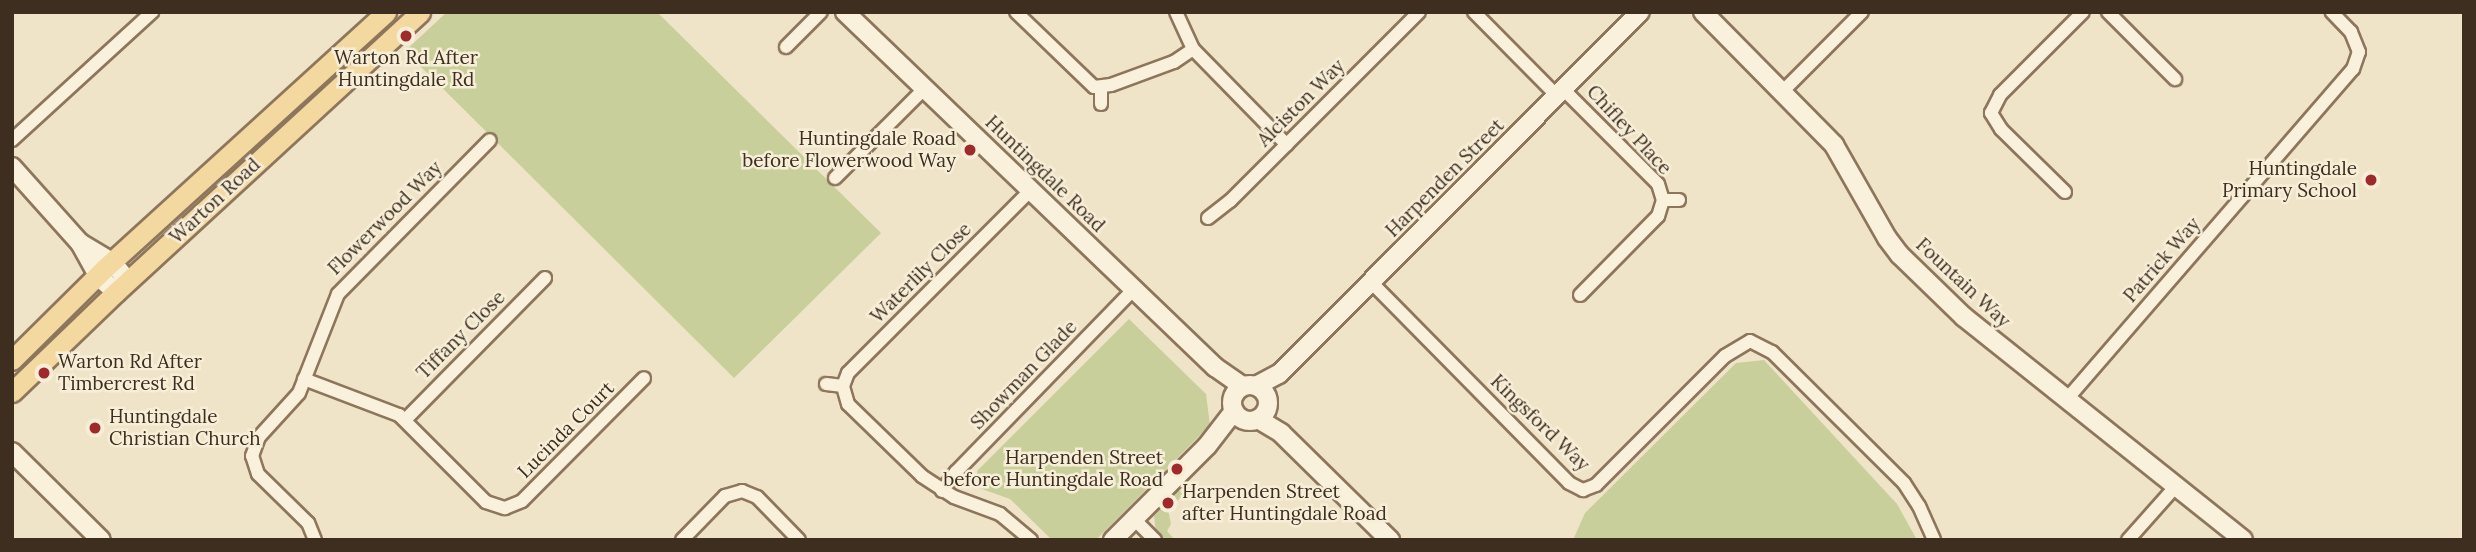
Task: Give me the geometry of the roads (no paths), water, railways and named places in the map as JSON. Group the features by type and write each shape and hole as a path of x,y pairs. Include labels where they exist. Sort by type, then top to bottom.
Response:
{"main road":[{"name":"Warton Road","path":"12,360 105,269 386,12"},
{"name":"Warton Road","path":"12,392 122,286 420,12"}],"street":[{"path":"12,141 152,12"},
{"path":"786,47 821,12"},
{"name":"Huntingdale Road","path":"845,12 1135,288 1214,367 1249,386"},
{"path":"1016,12 1088,83 1101,88 1174,62 1193,49"},
{"path":"1176,12 1193,49 1287,145"},
{"name":"Alciston Way","path":"1208,218 1287,145 1419,12"},
{"name":"Chifley Place","path":"1474,12 1658,184 1663,200 1658,216 1580,295"},
{"name":"Harpenden Street","path":"1261,413 1279,374 1640,12"},
{"name":"Fountain Way","path":"1703,12 1835,145 1887,239 1900,255 1964,317 2243,540"},
{"path":"1782,92 1862,12"},
{"path":"2064,192 2001,129 1991,113 2000,95 2083,12"},
{"path":"2108,12 2175,79"},
{"name":"Patrick Way","path":"2067,400 2353,69 2359,52 2351,32 2332,12"},
{"path":"835,178 925,88"},
{"path":"1101,88 1101,104"},
{"name":"Flowerwood Way","path":"315,540 307,523 258,474 252,456 259,436 289,407 304,379 330,307 338,294 490,140"},
{"path":"12,167 122,286"},
{"name":"Waterlily Close","path":"843,386 848,373 1031,190"},
{"name":"Chifley Place","path":"1663,200 1679,200"},
{"name":"Tiffany Close","path":"406,419 545,278"},
{"name":"Kingsford Way","path":"1370,282 1569,483 1583,490 1596,485 1725,356 1751,335 1772,352 1904,484 1919,506 1934,540"},
{"name":"Showman Glade","path":"942,491 957,472 1135,288"},
{"name":"Huntingdale Road","path":"1214,367 1233,408"},
{"name":"Harpenden Street","path":"1249,386 1279,374"},
{"name":"Lucinda Court","path":"304,379 392,411 406,419 486,502 505,508 522,501 644,378"},
{"path":"826,384 843,386 848,404 922,476 942,491 1000,514 1031,540"},
{"path":"1114,540 1207,446 1233,408 1234,394 1249,386 1265,392 1261,413 1207,446"},
{"path":"1233,408 1241,419 1261,413"},
{"path":"1261,413 1390,540"},
{"path":"12,452 101,540"},
{"path":"2128,540 2176,486"},
{"path":"682,540 725,496 742,491 757,497 799,540"},
{"path":"1134,519 1155,540"}],"place":[{"name":"Warton Rd After Huntingdale Rd","path":"406,36"},
{"name":"Huntingdale Road before Flowerwood Way","path":"970,150"},
{"name":"Huntingdale Primary School","path":"2371,180"},
{"name":"Warton Rd After Timbercrest Rd","path":"44,373"},
{"name":"Huntingdale Christian Church","path":"95,428"},
{"name":"Harpenden Street before Huntingdale Road","path":"1177,469"},
{"name":"Harpenden Street after Huntingdale Road","path":"1168,503"}]}
